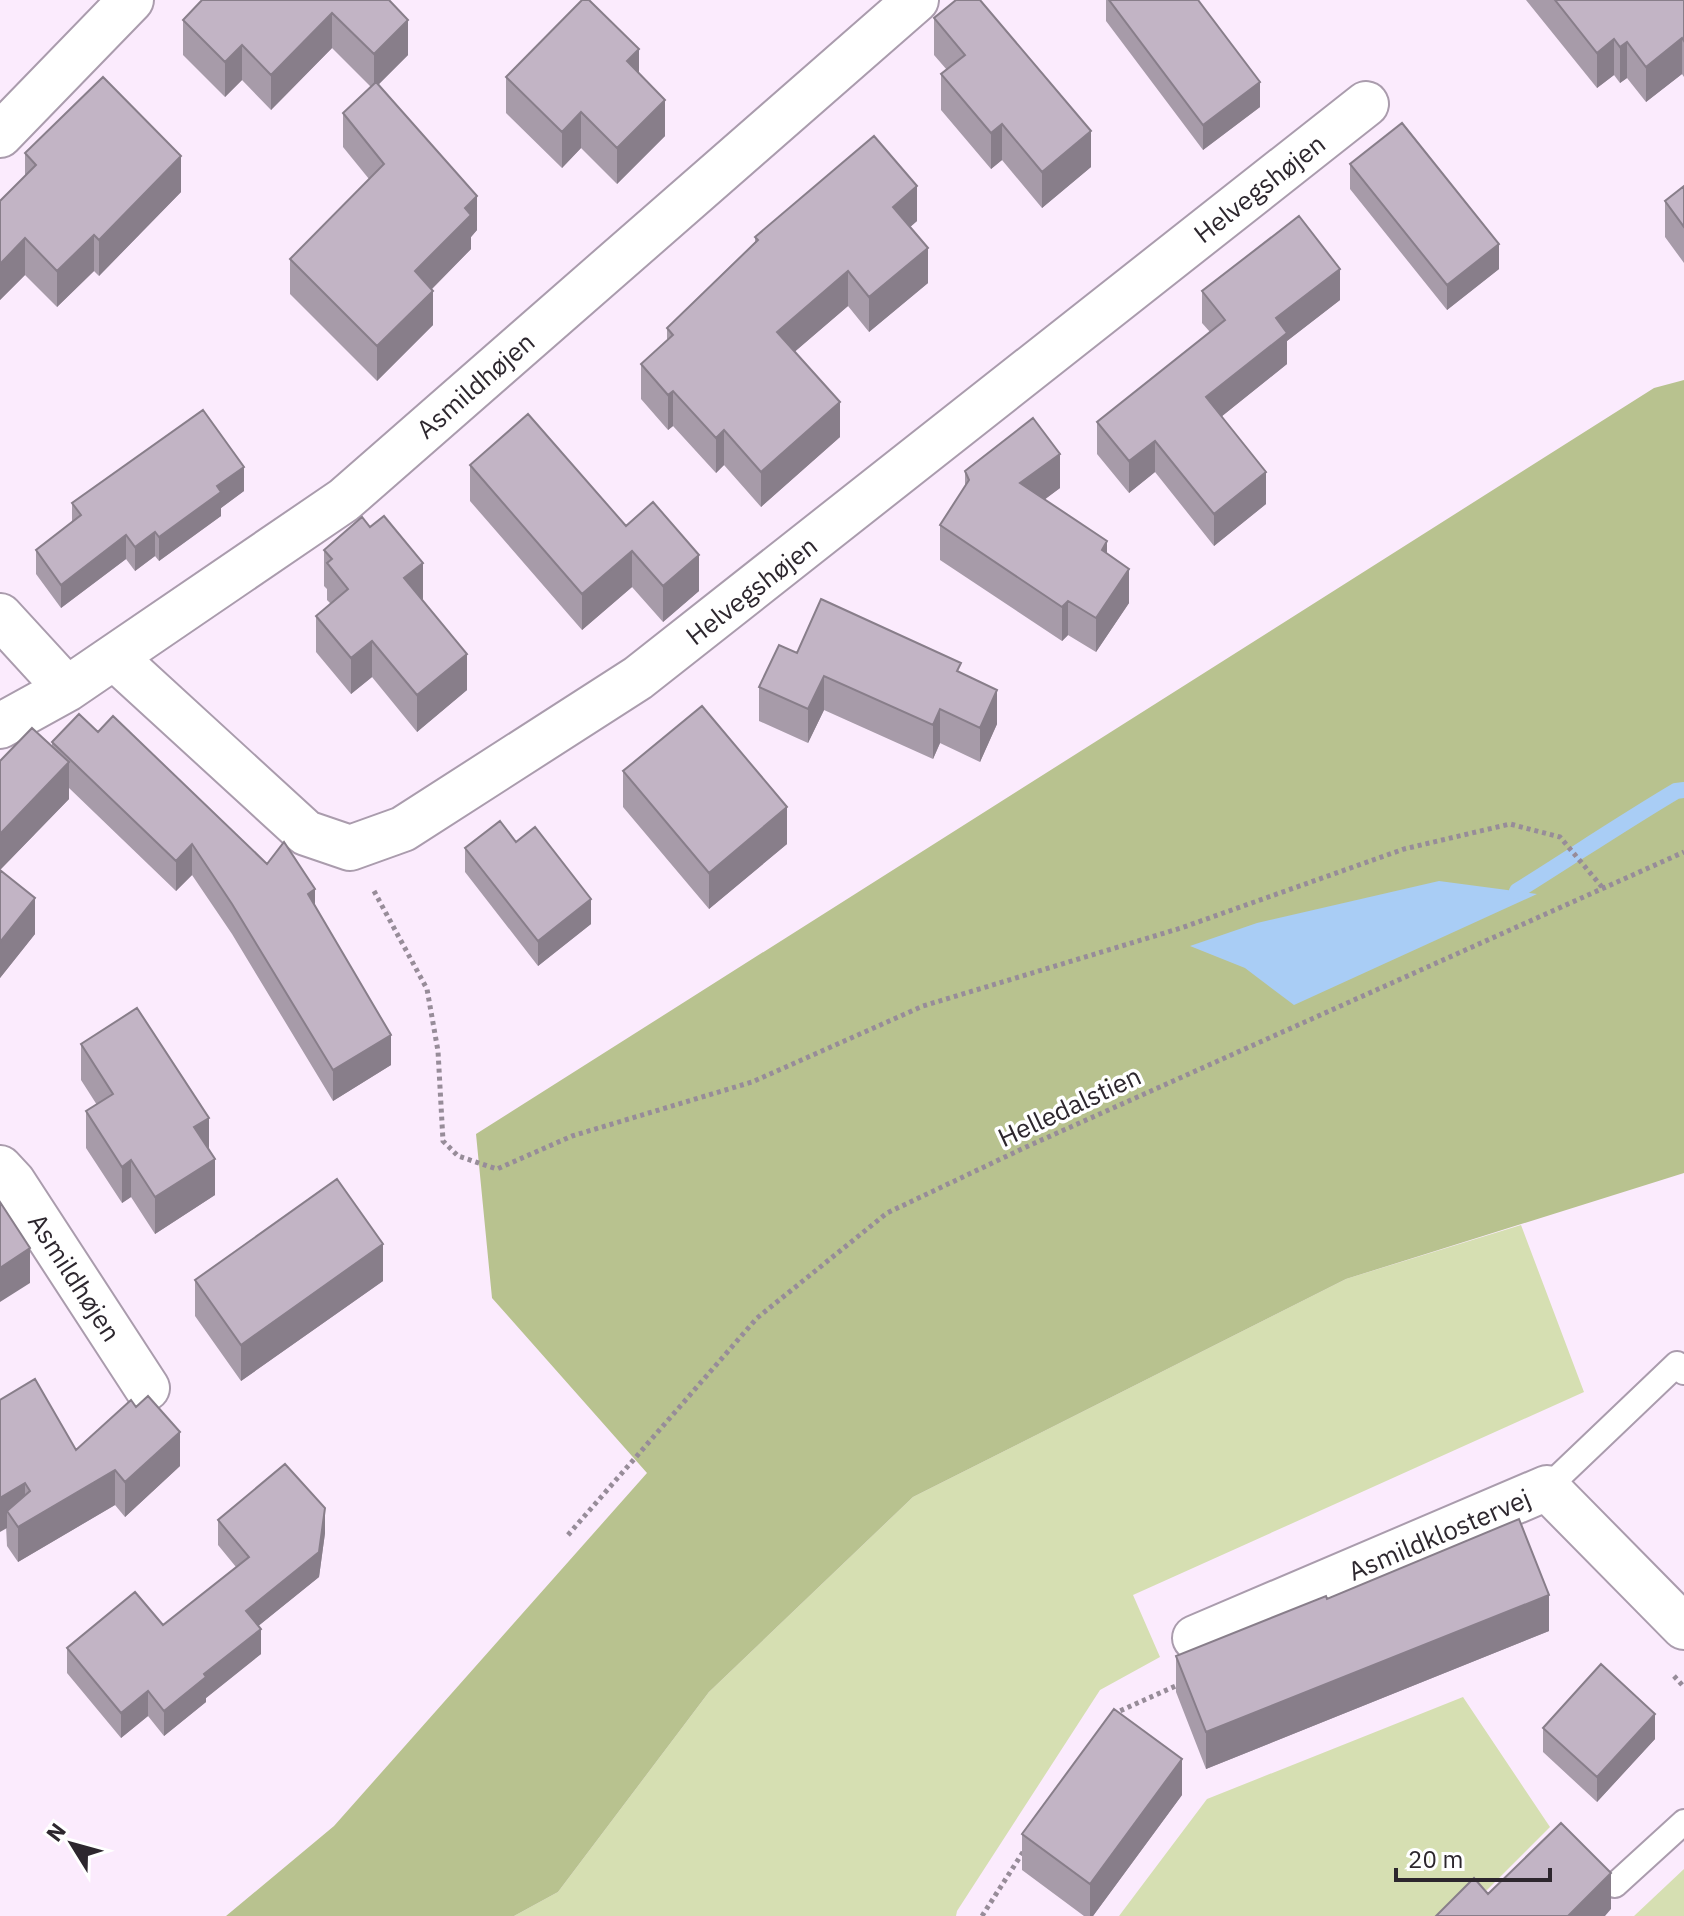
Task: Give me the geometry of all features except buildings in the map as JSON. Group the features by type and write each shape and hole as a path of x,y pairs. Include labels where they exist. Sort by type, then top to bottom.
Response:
{"street":[{"path":"0,135 131,0"},
{"name":"Asmildhøjen","path":"0,726 115,658 344,500 916,0"},
{"name":"Helvegshøjen","path":"350,848 403,829 638,678 1366,104"},
{"path":"0,616 67,689"},
{"path":"115,658 306,833 350,848"},
{"name":"Asmildhøjen","path":"0,1168 13,1182 147,1388"},
{"name":"Asmildklostervej","path":"1195,1638 1547,1488 1684,1627"}],"lane":[{"path":"1547,1488 1677,1364 1684,1372"},
{"path":"1615,1885 1684,1822"}],"path":[{"path":"350,848 427,989 438,1051 443,1141 458,1156 497,1169 572,1136 752,1082 923,1006 1181,928 1404,849 1510,824 1560,837 1602,887"},
{"name":"Helledalstien","path":"568,1535 757,1318 887,1213 1041,1140 1684,852"},
{"path":"1109,1716 1182,1683 1195,1638"},
{"path":"982,1916 1033,1836"}],"green space":[{"path":"1684,380 1684,1173 1346,1279 913,1497 709,1692 558,1892 514,1916 226,1916 334,1826 647,1473 492,1298 476,1134 1654,388"},
{"path":"1521,1225 1584,1392 1133,1595 1160,1657 1100,1690 956,1916 514,1916 558,1892 709,1692 913,1497 1346,1279"},
{"path":"1463,1697 1550,1827 1461,1916 1119,1916 1207,1799"},
{"path":"1684,1869 1684,1916 1634,1916"}],"water":[{"path":"1439,881 1537,894 1294,1005 1245,968 1190,946 1257,923"}],"waterway":[{"path":"1517,891 1656,803 1676,791 1684,790"}]}
